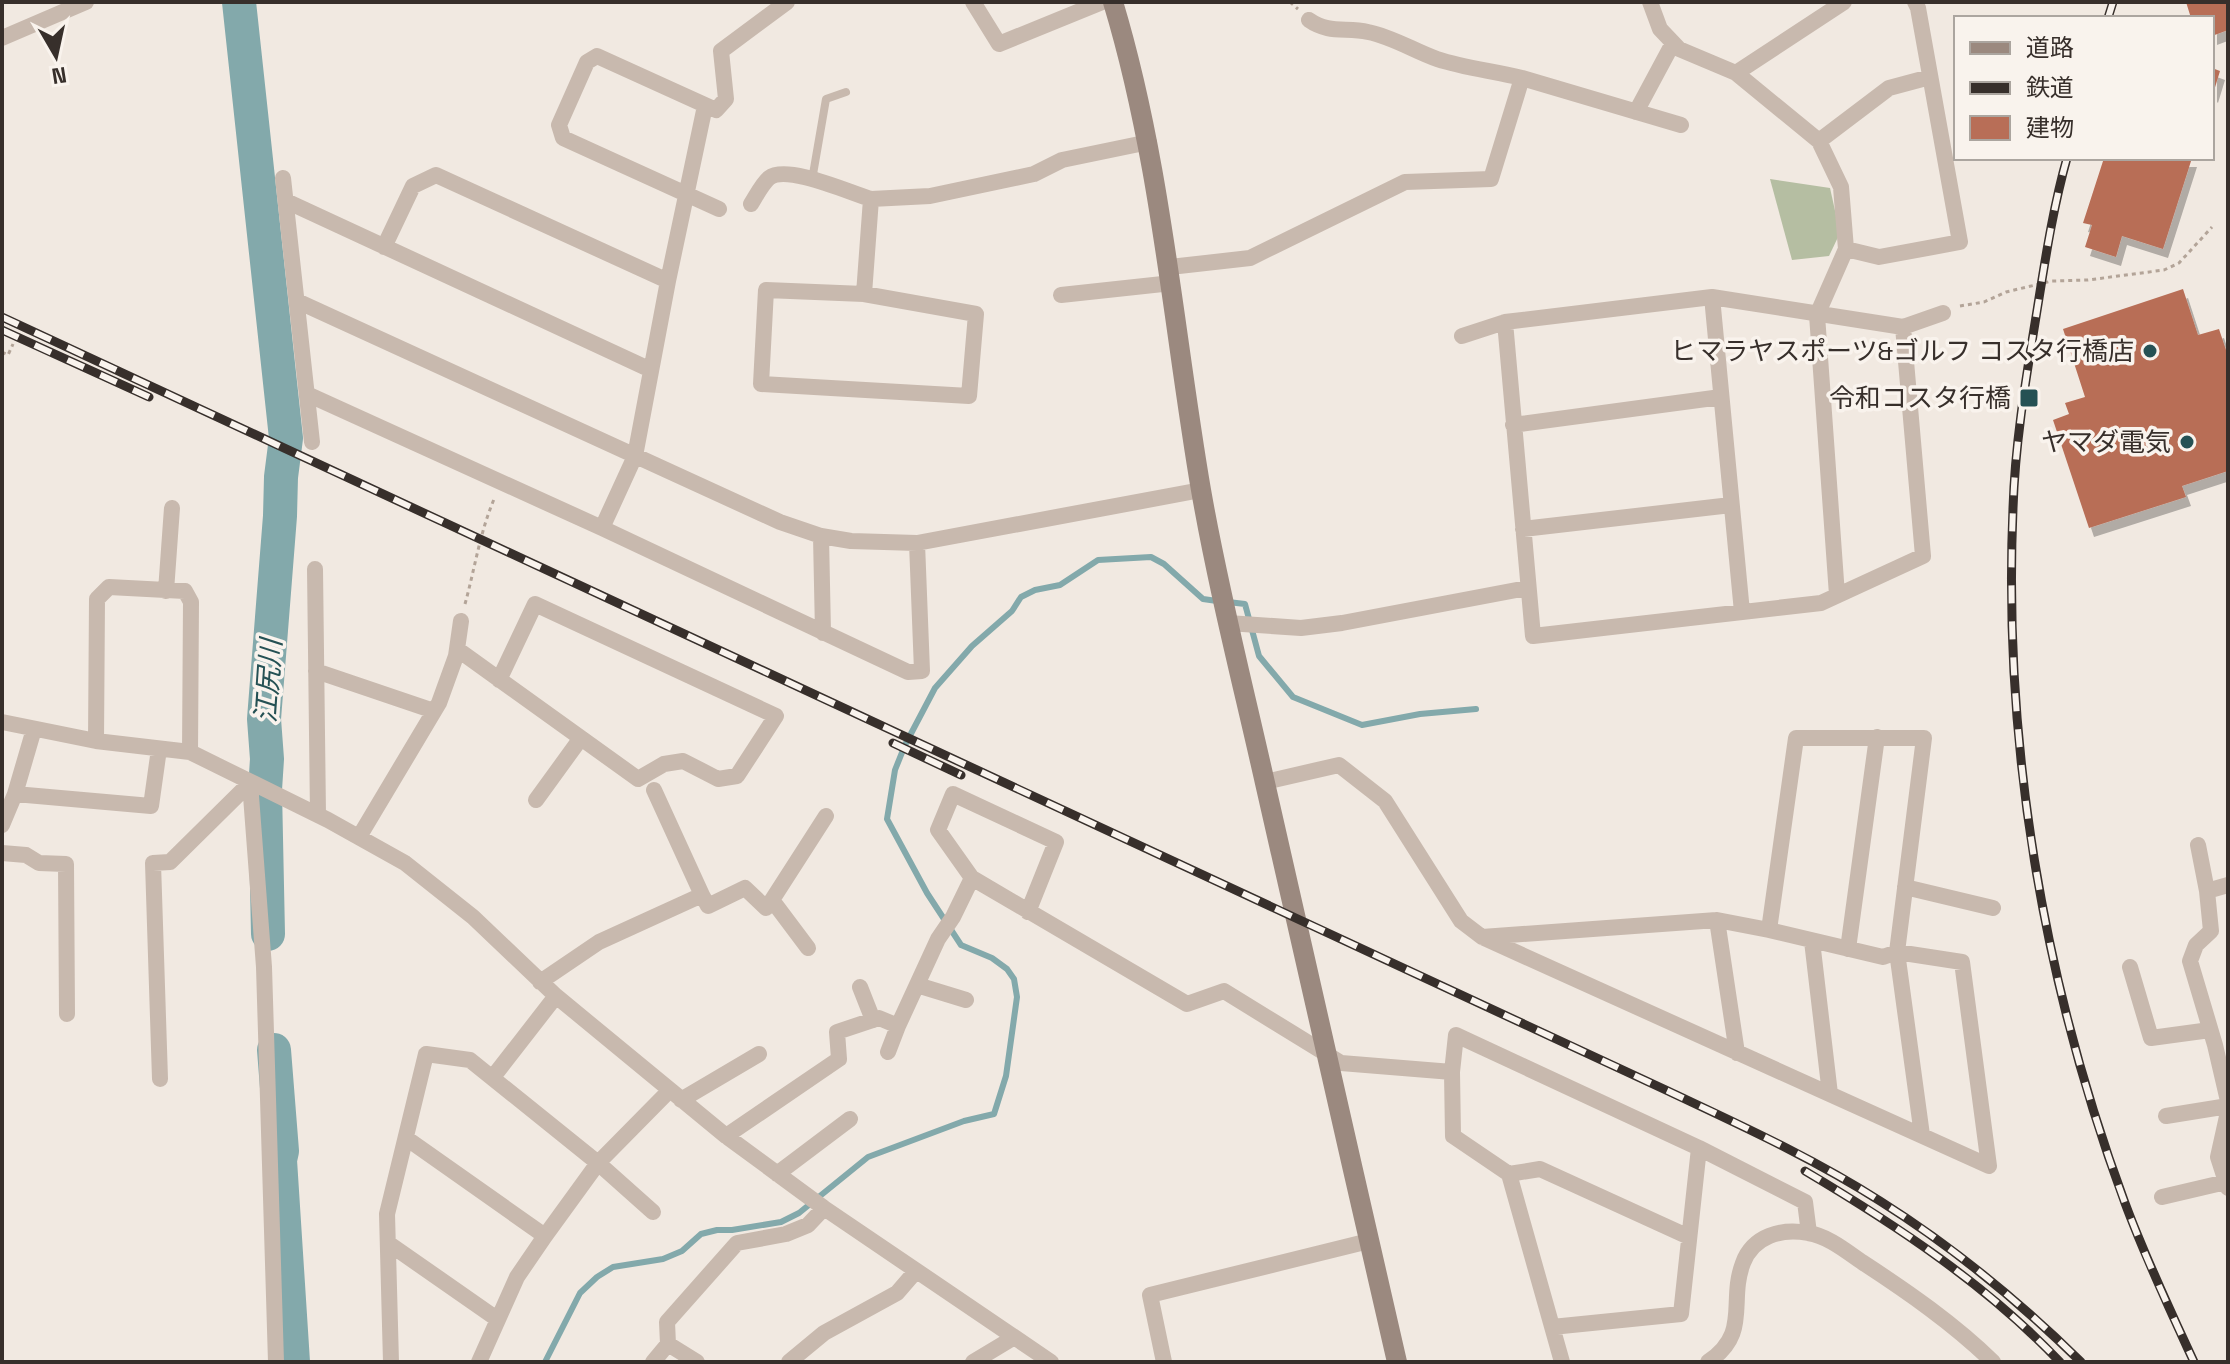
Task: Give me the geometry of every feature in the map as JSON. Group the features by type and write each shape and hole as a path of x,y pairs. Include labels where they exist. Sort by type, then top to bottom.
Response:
{"street":[{"path":"2,38 86,2"},
{"path":"719,209 563,138 559,125 587,62 597,56 716,110 726,99 721,51 787,2"},
{"path":"973,2 999,44 1102,2"},
{"path":"1113,2 1132,62 1149,142 1201,490 1228,623 1397,1362"},
{"path":"1650,2 1660,29 1679,49 1736,73 1819,141 1841,187 1846,249 1817,315 1837,595"},
{"path":"1736,73 1844,2"},
{"path":"1846,249 1879,257 1960,242 1915,2"},
{"path":"1309,20 1320,28 1341,32 1365,31 1396,40 1438,59 1522,78 1681,125"},
{"path":"1636,112 1673,43"},
{"path":"1819,141 1889,88 1930,77"},
{"path":"1061,295 1250,258 1405,182 1491,179 1522,78"},
{"path":"602,528 635,456 705,106"},
{"path":"751,204 770,177 783,173 797,174 871,199 930,196 1020,178 1062,160 1149,142"},
{"path":"384,247 413,186 436,175 668,281"},
{"path":"283,178 312,442"},
{"path":"864,294 871,199"},
{"path":"286,201 651,370"},
{"path":"766,290 864,294 976,314 969,396 761,384 766,290"},
{"path":"1462,336 1505,322 1712,297 1903,327 1943,313"},
{"path":"1712,297 1742,612"},
{"path":"297,301 780,522 821,536 851,541 917,543 1201,490"},
{"path":"1505,322 1533,636 1821,603 1923,556 1903,327"},
{"path":"307,394 908,672 922,671 917,543"},
{"path":"1513,425 1721,397"},
{"path":"1523,529 1731,505"},
{"path":"166,591 172,508"},
{"path":"821,536 823,633"},
{"path":"315,569 318,815"},
{"path":"96,741 97,599 109,587 185,591 191,602 190,752"},
{"path":"1228,623 1301,628 1527,588"},
{"path":"457,649 499,680 638,779 664,764 683,761 718,779 737,776 776,716 535,604 499,680"},
{"path":"359,837 434,711 457,649 461,621"},
{"path":"316,671 434,711"},
{"path":"2,722 96,741 190,752 318,815 405,863 461,908 556,996 726,1136 824,1208 1051,1362"},
{"path":"2,825 15,794 34,729"},
{"path":"1848,949 1877,737"},
{"path":"536,800 581,738"},
{"path":"1769,930 1796,738 1924,738 1897,952 1922,1135"},
{"path":"15,794 151,806 159,749"},
{"path":"1265,782 1339,765 1385,801 1461,921 1482,937 1989,1166 1962,962 1897,952 1883,957 1717,920 1482,937"},
{"path":"160,1079 153,863 170,862 250,783"},
{"path":"250,783 264,967 276,1362"},
{"path":"654,790 708,906 745,888 766,908 826,816"},
{"path":"1028,912 1056,842 953,794 938,830 972,878 1028,912 1187,1004 1224,991 1341,1063 1452,1072"},
{"path":"2162,1197 2228,1186 2218,1157 2228,1106 2218,1039 2190,961 2196,945 2211,931 2198,845"},
{"path":"2,853 26,855 39,863 66,864 67,1014"},
{"path":"888,1052 938,939 972,878"},
{"path":"2207,891 2228,885"},
{"path":"1905,887 1993,908"},
{"path":"540,982 599,942 702,895"},
{"path":"772,900 808,948"},
{"path":"1717,920 1737,1053"},
{"path":"1812,941 1830,1094"},
{"path":"2130,967 2151,1038 2218,1039"},
{"path":"917,985 966,1000"},
{"path":"860,987 873,1020"},
{"path":"493,1077 556,996"},
{"path":"726,1136 839,1059 837,1032 879,1018 898,1026"},
{"path":"1562,1362 1509,1174 1453,1136 1452,1072 1456,1035 1699,1148 1805,1202 1809,1233"},
{"path":"391,1362 387,1214 426,1054 470,1060 598,1163 653,1212"},
{"path":"479,1362 517,1277 598,1163 675,1095 759,1054"},
{"path":"2166,1116 2228,1106"},
{"path":"777,1174 850,1119"},
{"path":"406,1138 545,1236"},
{"path":"1552,1327 1681,1314 1699,1148"},
{"path":"1509,1174 1540,1169 1689,1237"},
{"path":"653,1362 668,1344 667,1322 737,1243 786,1234 808,1225 824,1208"},
{"path":"1708,1362 1732,1341 1742,1264 1752,1247 1763,1237 1771,1235 1809,1233 1830,1241 1914,1296 1993,1362"},
{"path":"1164,1362 1150,1295 1369,1241"},
{"path":"388,1243 497,1319"},
{"path":"789,1362 824,1333 897,1293 916,1271"},
{"path":"973,1362 1013,1338"},
{"path":"668,1344 697,1362"}],"lane":[{"path":"812,180 826,99 846,92"}],"path":[{"path":"1943,313 1948,307 1984,302 2006,292 2052,281 2088,280 2164,270 2179,263 2212,227"},
{"path":"2,352 8,355 13,344"},
{"path":"461,621 483,525 501,482"}],"green space":[{"path":"1770,179 1830,188 1840,233 1829,256 1792,260"}],"building":[{"path":"2186,2 2228,2 2228,30 2214,35 2214,16 2190,16"},
{"path":"2214,69 2220,71 2214,91"},
{"path":"2103,160 2191,160 2163,249 2122,236 2116,257 2085,247 2092,225 2083,223"},
{"path":"2183,289 2198,335 2219,329 2228,356 2228,471 2182,486 2186,497 2089,528 2053,420 2069,414 2065,403 2085,397 2063,329"}],"waterway":[{"name":"江尻川","path":"239,2 286,438 264,719 268,934"},
{"path":"545,1362 580,1293 613,1267 663,1259 682,1251 701,1234 781,1222 799,1213 868,1157 964,1121 994,1114 1006,1076 1017,997 1014,979 1007,969 992,958 961,945 927,893 887,819 895,770 905,745 935,688 972,646 1012,611 1021,597 1035,590 1060,585 1098,560 1151,557 1164,564 1203,599 1217,601"},
{"path":"1228,602 1245,604 1259,656 1293,697 1362,725 1420,714 1476,709"},
{"name":"江尻川","path":"274,1050 293,1362"}],"railway":[{"path":"2109,16 2113,2"},
{"path":"2067,160 2042,281 2021,415 2014,485 2012,596 2022,773 2034,861 2051,948 2096,1119 2133,1223 2194,1362"},
{"path":"2,317 1776,1143 1855,1185 1934,1237 2010,1297 2081,1362"},
{"path":"2,330 149,397"},
{"path":"893,743 961,775"},
{"path":"1805,1171 1939,1258 2002,1307 2060,1362"}],"place":[{"name":"ヒマラヤスポーツ&ゴルフ コスタ行橋店","path":"2150,351"},
{"name":"令和コスタ行橋","path":"2029,398"},
{"name":"ヤマダ電気","path":"2187,442"}]}
